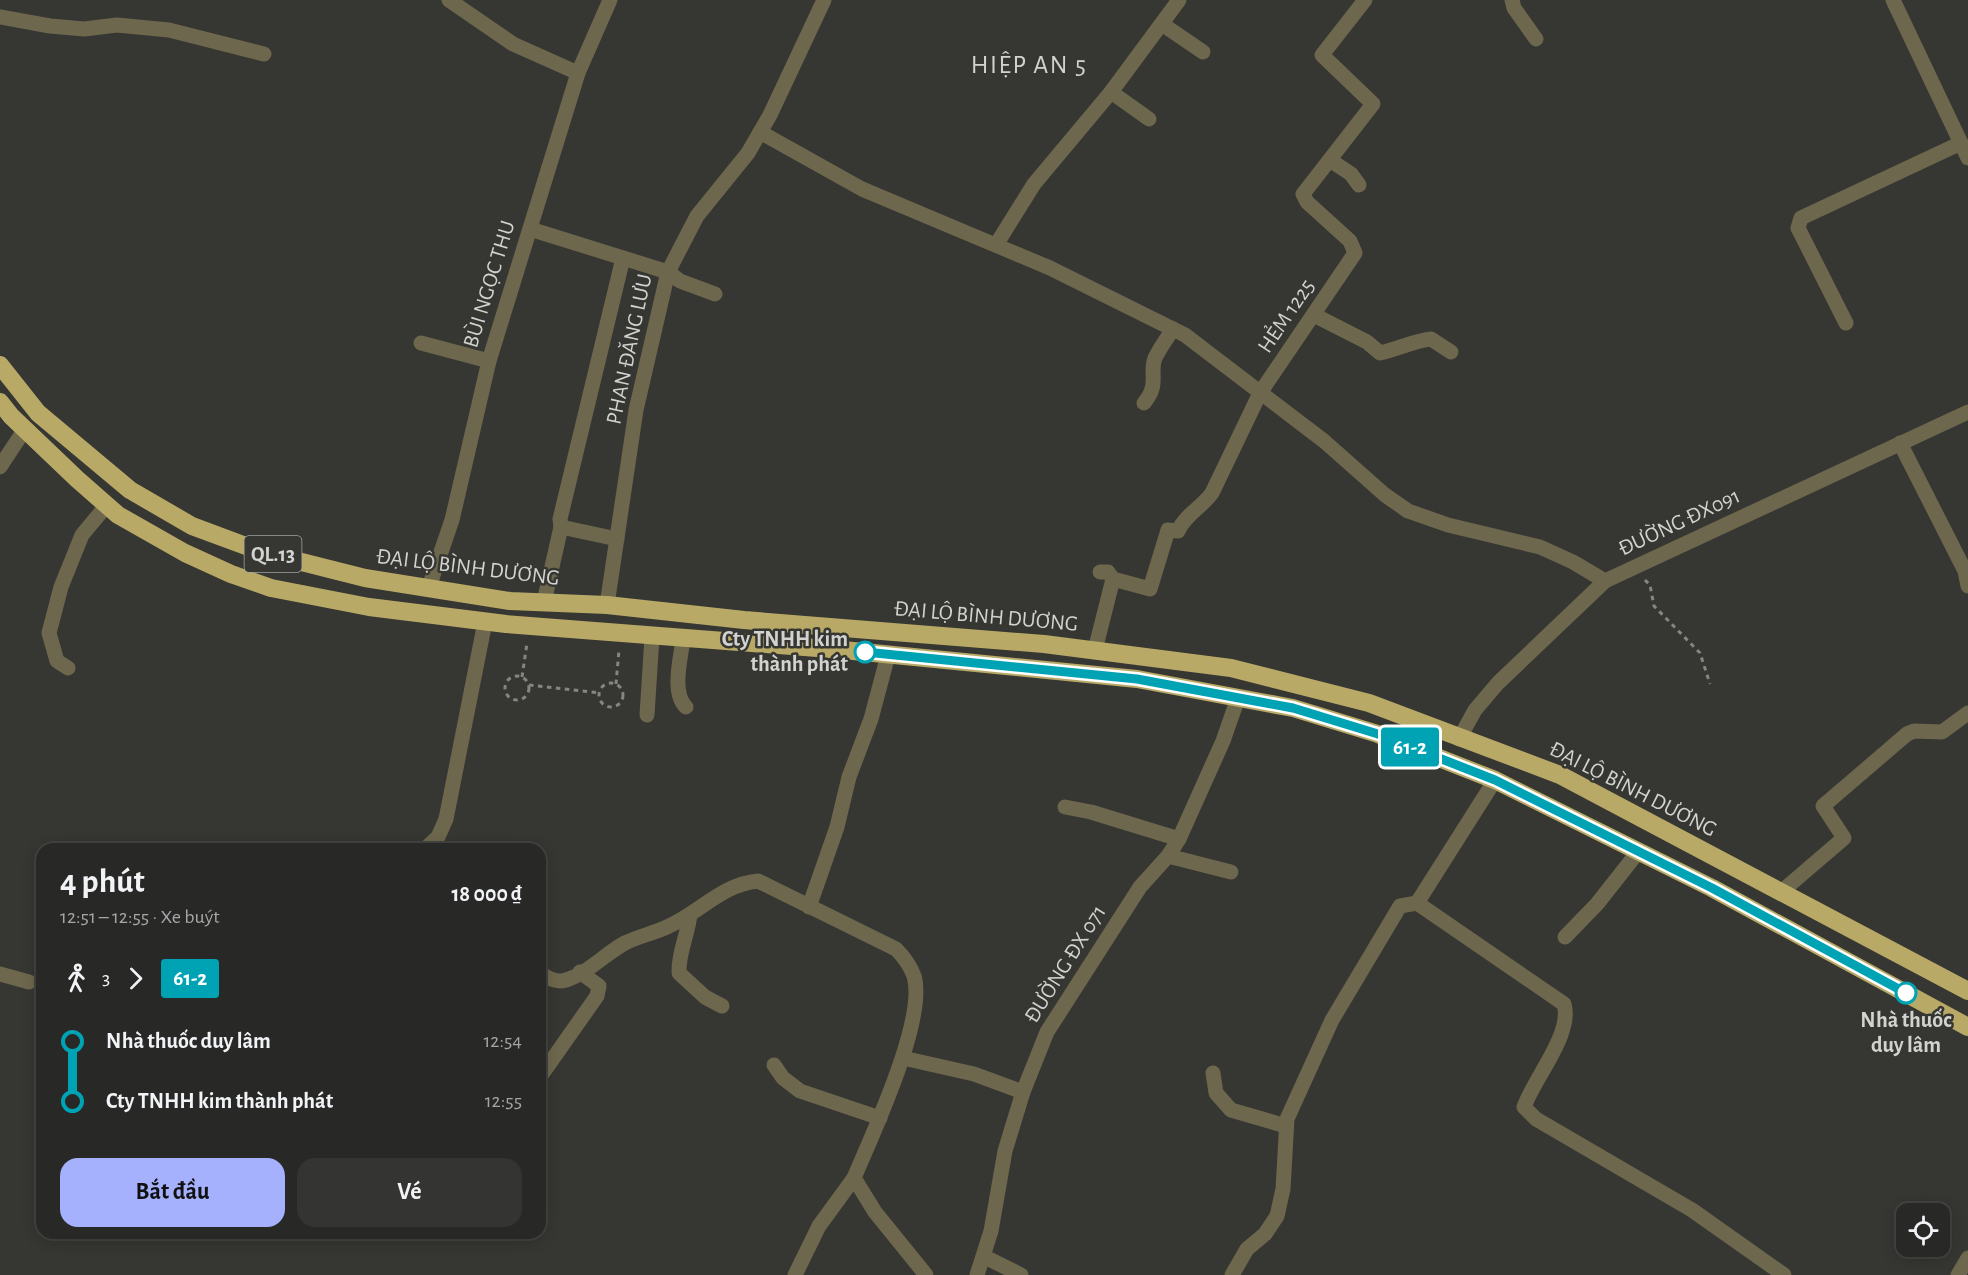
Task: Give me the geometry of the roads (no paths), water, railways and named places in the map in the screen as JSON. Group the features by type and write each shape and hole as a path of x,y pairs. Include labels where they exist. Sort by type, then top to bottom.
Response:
{"highway":[{"name":"ĐẠI LỘ BÌNH DƯƠNG","path":"0,365 38,413 96,464 130,490 192,526 262,552 342,572 510,601 607,605 1095,650 1231,668 1369,703 1460,740 1560,775 1968,992"},
{"name":"QL.13","path":"0,402 25,429 118,515 185,553 231,574 272,588 369,607 485,622 888,655 1137,679 1293,708 1378,734 1495,780 1712,888 1968,1027"}],"street":[{"path":"449,0 513,44 578,73"},
{"name":"BÙI NGỌC THU","path":"429,587 452,520 489,361 578,73 610,0"},
{"name":"PHAN ĐĂNG LƯU","path":"607,605 636,410 668,272 697,216 748,153 802,49 824,0"},
{"path":"996,245 1034,184 1111,92 1179,0"},
{"name":"HẺM 1225","path":"1095,650 1106,575 1150,590 1168,530 1178,531 1183,520 1202,506 1212,493 1260,393 1355,253 1350,241 1307,202 1303,194 1373,104 1322,56 1365,0"},
{"path":"1512,0 1514,8 1536,39"},
{"path":"1893,0 1968,158"},
{"path":"0,17 50,26 84,29 117,25 169,30 264,54"},
{"path":"1162,24 1203,52"},
{"path":"1111,92 1149,119"},
{"path":"760,132 862,189 996,245 1185,335 1324,441 1384,495 1408,512 1448,525 1540,547 1573,562 1605,581"},
{"path":"1846,323 1797,228 1801,218 1961,143"},
{"path":"1330,160 1352,174 1359,185"},
{"path":"530,229 668,272 680,281 715,294"},
{"path":"544,602 561,527 560,519 623,258"},
{"path":"1314,315 1367,342 1380,353 1400,348 1412,341 1431,339 1451,352"},
{"path":"1144,403 1153,385 1154,360 1173,329"},
{"path":"421,343 489,361"},
{"name":"ĐƯỜNG ĐX091","path":"1460,740 1475,710 1498,683 1605,581 1968,412"},
{"path":"0,466 25,429"},
{"path":"1900,443 1965,571 1968,586"},
{"path":"68,668 57,661 49,633 61,587 82,535 106,505"},
{"path":"561,527 617,539"},
{"path":"432,843 438,837 446,819 485,622"},
{"path":"647,715 652,637"},
{"path":"683,639 679,684 680,698 686,707"},
{"path":"808,907 837,827 849,777 872,719 888,655"},
{"name":"ĐƯỜNG ĐX 071","path":"977,1275 985,1257 1005,1151 1023,1092 1047,1032 1140,887 1168,856 1179,839 1223,741 1238,698"},
{"path":"1781,892 1844,838 1823,806 1906,734 1914,731 1942,732 1968,713"},
{"path":"1417,903 1495,780"},
{"path":"1065,807 1091,812 1179,839"},
{"path":"1565,937 1598,904 1638,852"},
{"path":"1168,856 1231,872"},
{"path":"546,976 553,980 566,980 626,942 669,926 710,903 721,892 742,883 758,881 896,949 906,959 914,977 915,993 903,1058 854,1178 819,1226 795,1275"},
{"path":"1232,1275 1247,1249 1265,1234 1277,1216 1283,1189 1286,1126 1332,1020 1400,906 1417,903 1564,1004 1567,1014 1558,1042 1530,1089 1524,1107 1536,1119 1692,1210 1784,1275"},
{"path":"690,914 687,937 678,958 679,973 705,997 722,1006"},
{"path":"546,1068 597,996 599,986 580,972"},
{"path":"0,974 28,982"},
{"path":"903,1058 974,1074 1023,1092"},
{"path":"774,1065 783,1078 800,1091 880,1118"},
{"path":"1213,1073 1216,1093 1231,1110 1286,1126"},
{"path":"854,1178 875,1212 927,1275"},
{"path":"985,1257 1021,1275"},
{"path":"1958,1275 1968,1258"}],"place":[{"name":"Cty TNHH kim thành phát","path":"865,652"},
{"name":"Nhà thuốc duy lâm","path":"1906,993"}],"district":[{"name":"HIỆP AN 5","path":"1029,65"}]}
